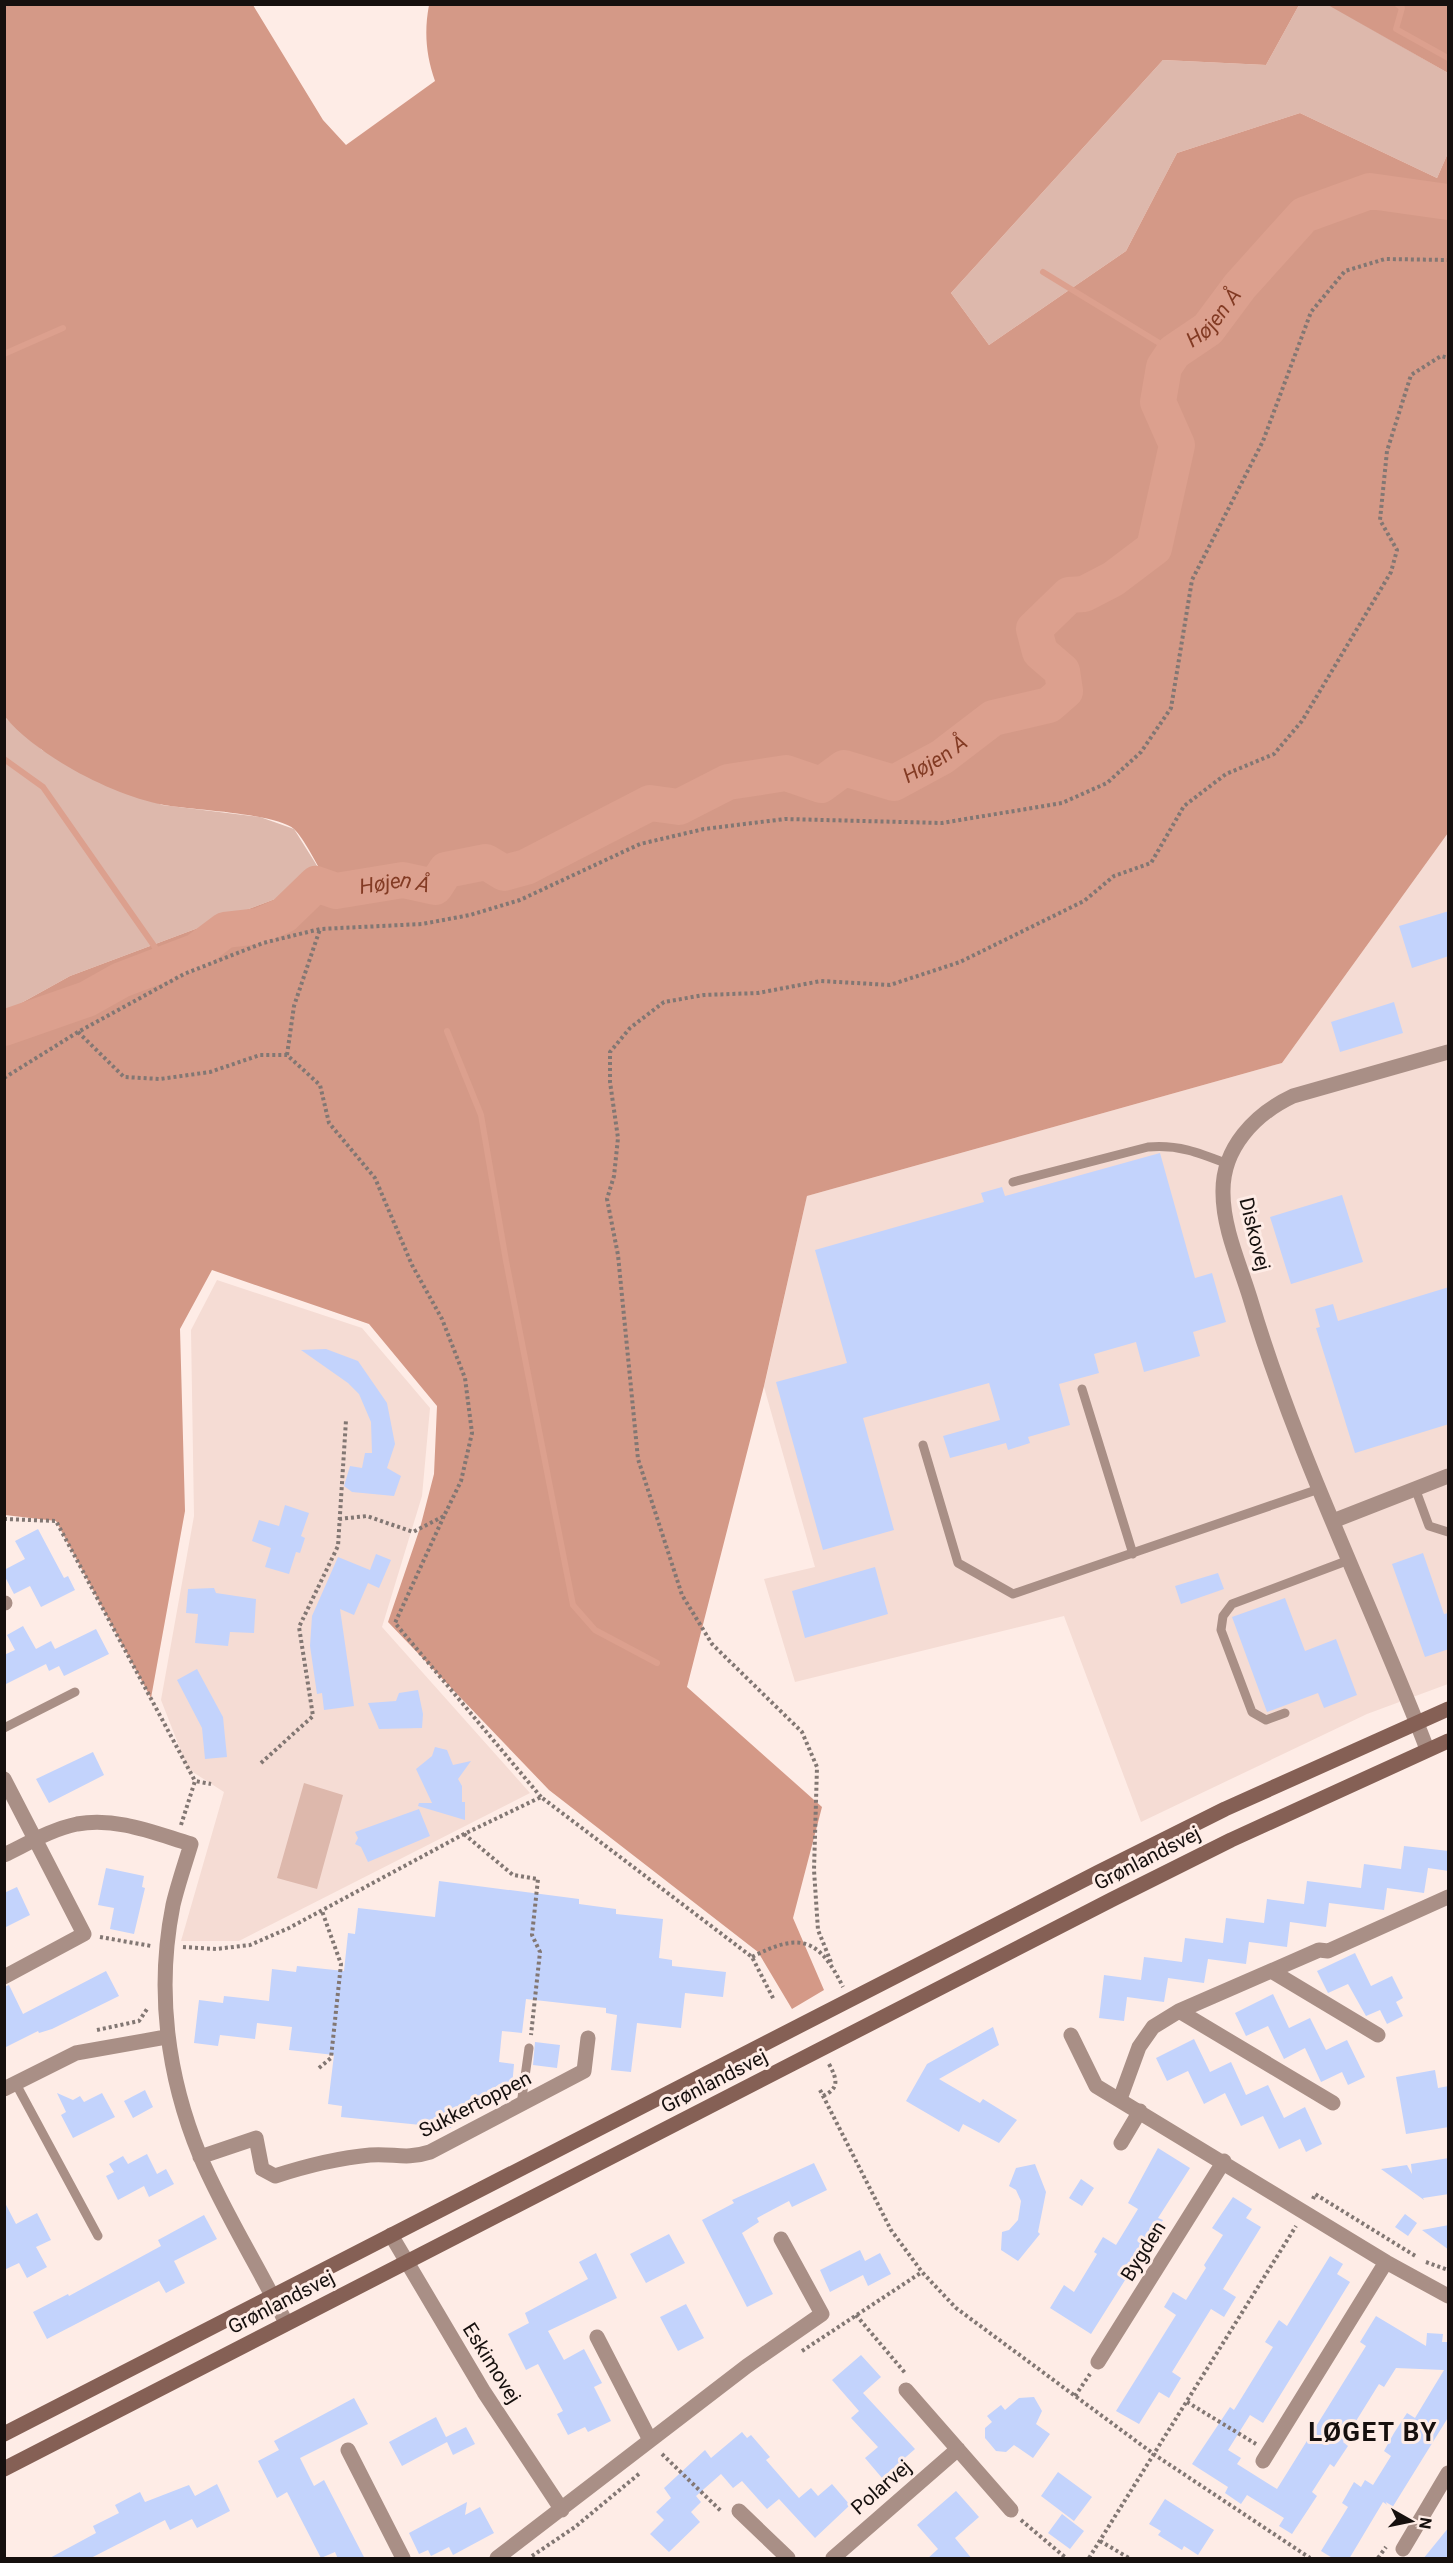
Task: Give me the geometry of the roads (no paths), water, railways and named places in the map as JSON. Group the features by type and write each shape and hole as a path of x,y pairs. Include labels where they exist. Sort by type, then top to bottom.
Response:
{"street":[{"name":"Diskovej","path":"1427,1749 1334,1521 1319,1490 1259,1329 1225,1215 1222,1192 1228,1164 1256,1118 1273,1106 1293,1096 1449,1052"},
{"path":"1334,1521 1449,1476"},
{"name":"Grønlandsvej","path":"4,2434 274,2298 391,2235 1099,1872 1225,1809 1417,1721 1449,1709"},
{"name":"Grønlandsvej","path":"4,2469 1231,1840 1427,1749 1449,1741"},
{"path":"4,1779 84,1934 4,1977"},
{"path":"4,1856 36,1839 77,1824 109,1823 141,1827 191,1844 173,1905 164,1992 166,2037 182,2106 200,2157 286,2323"},
{"path":"1120,2099 1139,2047 1153,2027 1179,2011 1319,1950 1328,1951 1449,1897"},
{"path":"1273,1972 1378,2035"},
{"path":"1179,2011 1333,2103"},
{"path":"1071,2035 1096,2086 1140,2110 1386,2262 1449,2296"},
{"path":"10,2086 76,2053 166,2037"},
{"name":"Sukkertoppen","path":"200,2157 256,2138 262,2169 275,2176 321,2162 372,2155 412,2158 430,2152 584,2070 588,2038"},
{"path":"1121,2143 1140,2110"},
{"name":"Bygden","path":"1098,2362 1224,2161"},
{"name":"Eskimovej","path":"391,2235 484,2392 562,2510"},
{"path":"497,2559 747,2366 822,2314 781,2239"},
{"path":"1265,2456 1386,2262"},
{"path":"597,2337 650,2440"},
{"path":"906,2390 1011,2510"},
{"name":"Polarvej","path":"833,2559 958,2449"},
{"path":"348,2450 403,2559"},
{"path":"1403,2549 1443,2495 1449,2473"},
{"path":"739,2511 788,2559"}],"lane":[{"path":"1013,1182 1148,1147 1166,1145 1190,1149 1228,1164"},
{"path":"1082,1389 1133,1554"},
{"path":"923,1445 958,1563 1013,1594 1319,1490"},
{"path":"1415,1488 1429,1526 1449,1532"},
{"path":"1285,1713 1266,1720 1252,1712 1221,1630 1223,1616 1232,1604 1349,1560"},
{"path":"4,1728 75,1692"},
{"path":"521,2105 529,2048"},
{"path":"10,2086 98,2236"}],"waterway":[{"path":"1397,4 1402,8 1396,29 1448,58"},
{"name":"Højen Å","path":"4,1028 87,999 121,980 197,951 225,930 259,926 284,915 316,884 336,891 403,880 435,887 446,870 486,862 504,873 526,867 650,803 679,807 728,782 786,773 821,785 844,768 894,783 942,757 993,718 1049,705 1065,691 1062,671 1040,652 1034,629 1069,595 1084,594 1113,579 1154,548 1177,445 1158,402 1164,367 1174,352 1208,329 1240,286 1304,215 1370,191 1448,202"},
{"path":"1043,272 1174,352"},
{"path":"4,354 63,328"},
{"path":"4,759 43,787 166,963"},
{"path":"447,1031 481,1115 506,1261 573,1605 595,1630 657,1663"}],"district":[{"name":"LØGET BY","path":"1373,2432"}]}
